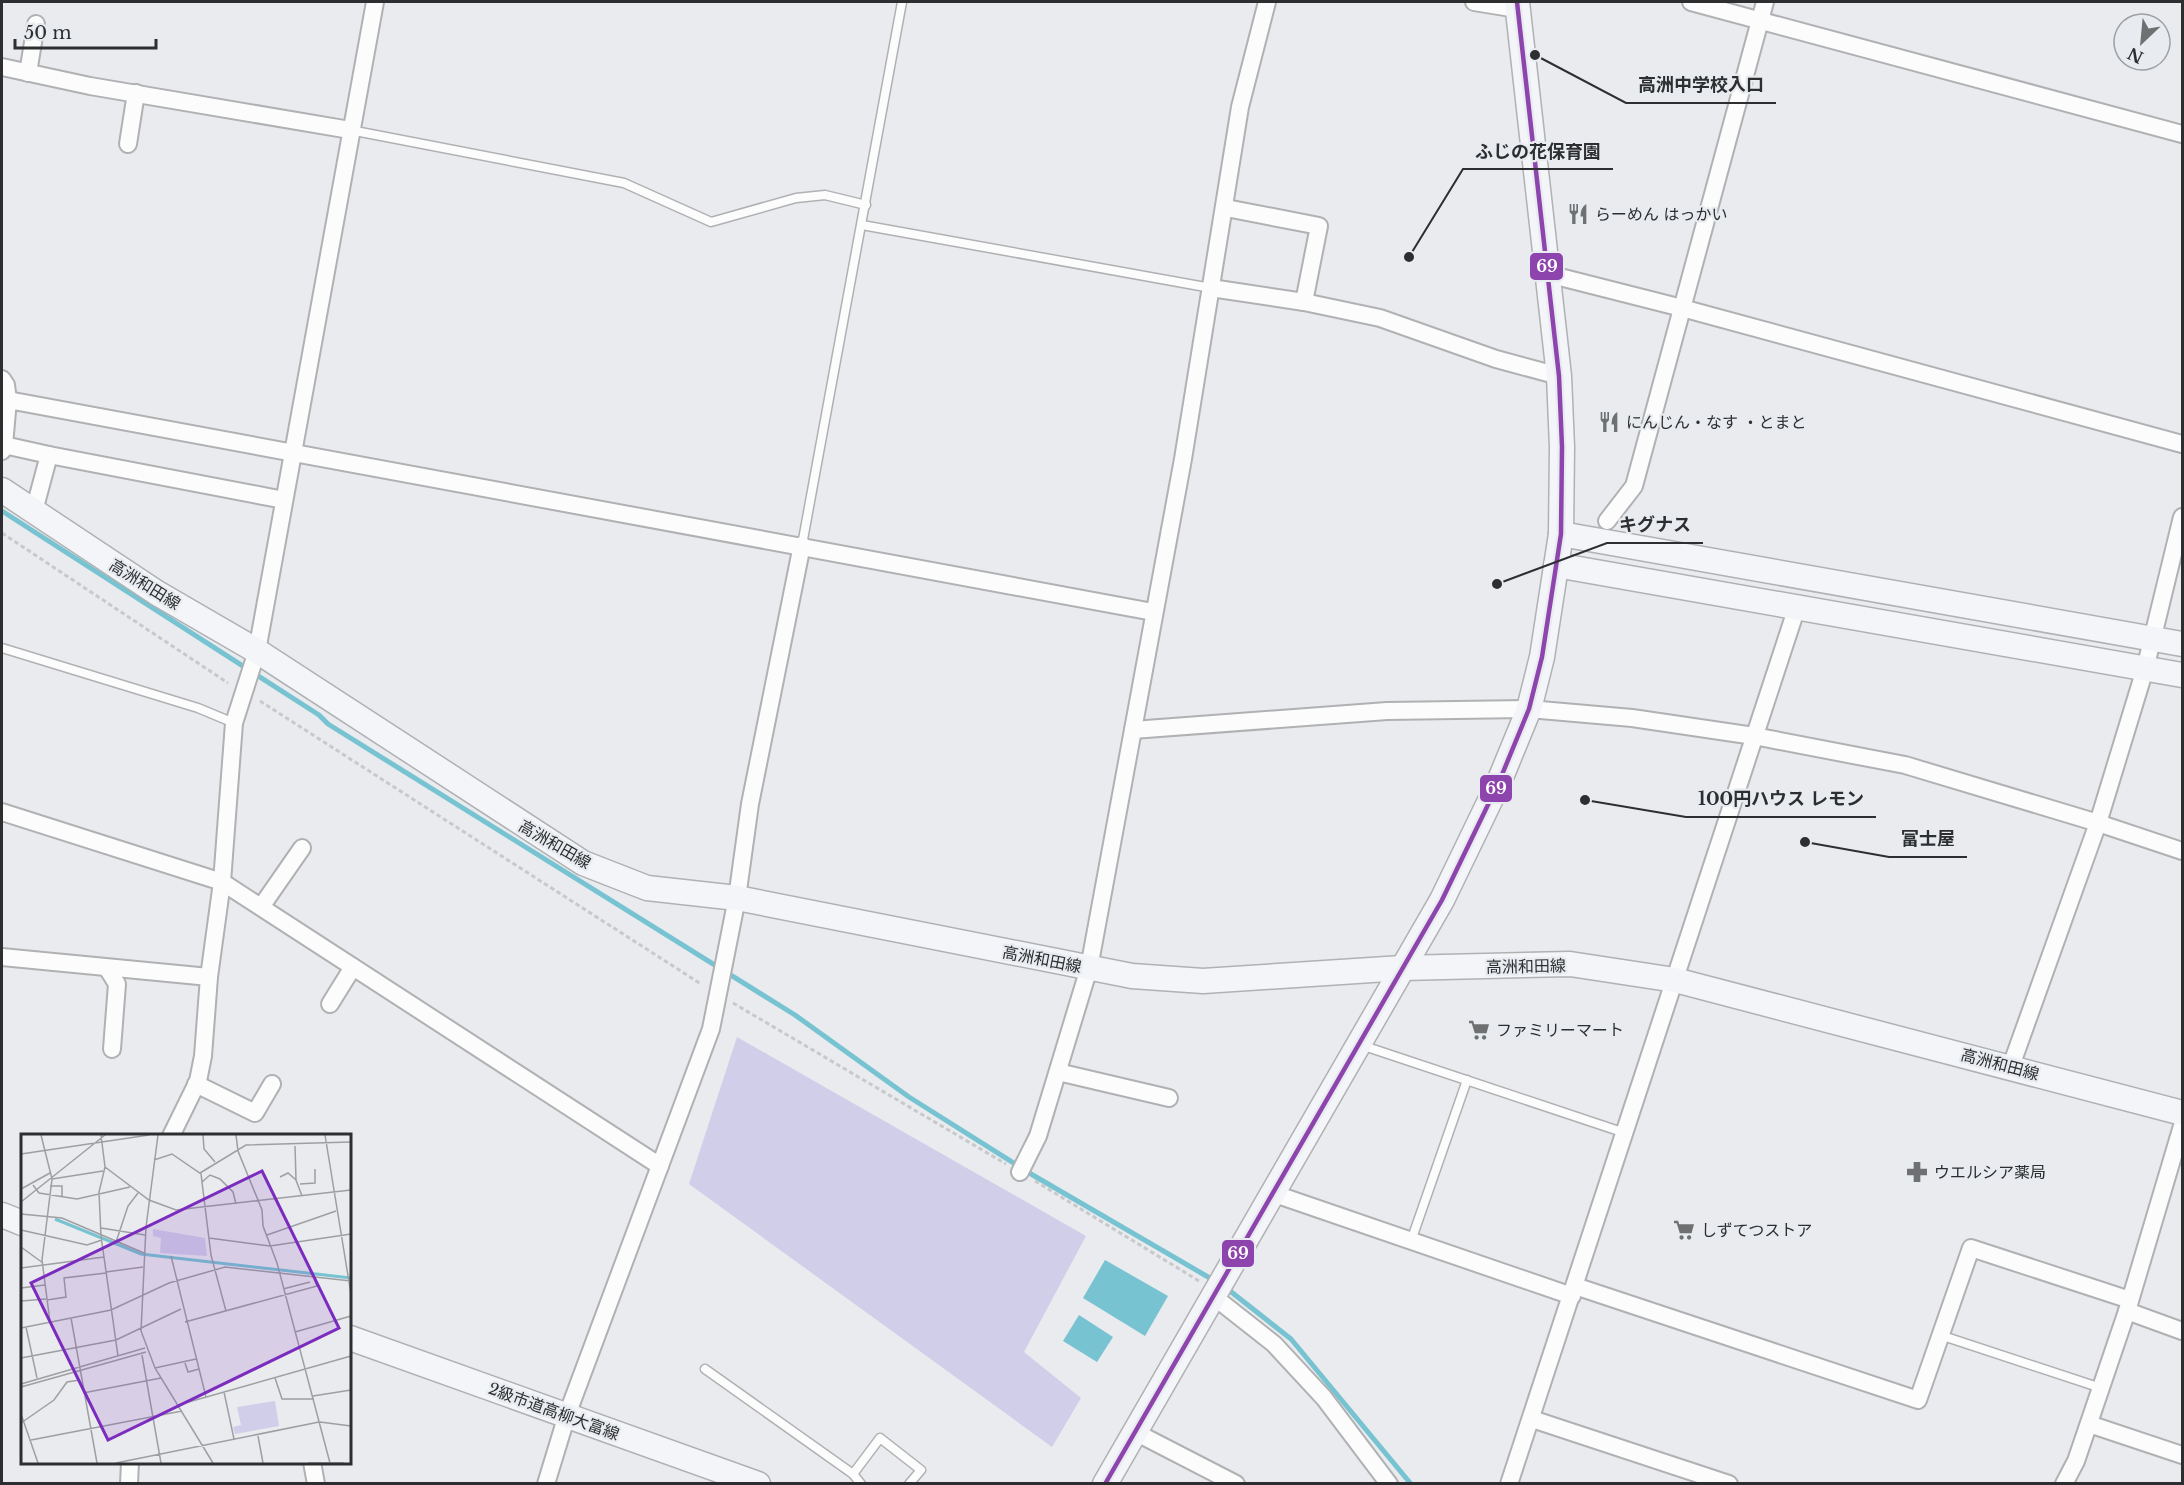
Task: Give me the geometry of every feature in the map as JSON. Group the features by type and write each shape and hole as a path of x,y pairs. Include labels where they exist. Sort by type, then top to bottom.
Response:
{"street":[{"path":"172,1134 196,1084 203,1056 209,977 222,882 234,723 257,651 350,129 375,2"},
{"path":"1020,1172 1038,1136 1089,969 1183,459 1226,208 1240,107 1267,2"},
{"path":"1106,1484 1209,1290 1272,1193 1442,900 1500,782 1529,709 1542,657 1561,534 1559,376 1517,5 1474,2"},
{"path":"1691,2 2182,134"},
{"path":"1607,521 1634,486 1764,2"},
{"path":"28,73 36,24"},
{"path":"2,67 136,93 350,129"},
{"path":"128,144 136,93"},
{"path":"1226,208 1319,226 1304,302"},
{"path":"1548,274 1682,308 2182,444"},
{"path":"1211,288 1304,302 1380,318 1496,359 1559,376"},
{"path":"2,379 6,385 8,400 3,448 284,500"},
{"path":"8,400 802,545 1154,612"},
{"path":"34,512 49,455"},
{"name":"高洲和田線","path":"2,490 157,593 257,651 583,863 647,888 737,898 1132,976 1203,981 1261,980 1402,968 1570,964 1675,980 2011,1066 2182,1113"},
{"path":"2011,1066 2098,823 2145,669 2152,638 2177,566 2182,517"},
{"path":"1561,534 2182,644"},
{"path":"546,1484 567,1415 711,1029 737,898 750,804 802,545"},
{"path":"1556,565 2182,675"},
{"path":"1509,1484 1797,607"},
{"path":"1133,730 1387,711 1529,709 1632,718 1754,736 1905,765 2098,823 2182,851"},
{"path":"2,812 222,882 660,1166"},
{"path":"261,907 302,848"},
{"path":"2,957 209,977"},
{"path":"330,1004 353,967"},
{"path":"106,968 117,984 112,1049"},
{"path":"1058,1072 1169,1098"},
{"path":"196,1084 255,1113 272,1084"},
{"path":"2064,1484 2076,1461 2129,1306 2182,1126"},
{"path":"1272,1193 1411,1241 1918,1400 1971,1248 2129,1306 2182,1331"},
{"path":"2,1215 21,1223"},
{"path":"1209,1290 1274,1344 1324,1398 1388,1483"},
{"name":"2級市道高柳大富線","path":"351,1338 758,1484"},
{"path":"1532,1419 1729,1484"},
{"path":"2089,1424 2182,1455"},
{"path":"1135,1432 1236,1484"},
{"path":"129,1484 130,1464"},
{"path":"312,1464 316,1484"}],"lane":[{"path":"802,545 902,2"},
{"path":"350,129 624,183 711,222 796,198 825,195 866,205"},
{"path":"862,225 1211,288"},
{"path":"2,648 198,708 234,723"},
{"path":"1358,1044 1625,1133"},
{"path":"1411,1241 1467,1080"},
{"path":"1940,1335 2101,1388"},
{"path":"705,1369 853,1474 861,1484"},
{"path":"853,1474 880,1438 921,1470 909,1484"}],"path":[{"path":"2,534 243,692 718,995 1020,1172 1209,1290"}],"shaded area":[{"path":"737,1037 1086,1236 1024,1352 1081,1398 1052,1447 689,1184"}],"water":[{"path":"1105,1260 1168,1296 1145,1336 1083,1298"},
{"path":"1079,1315 1113,1337 1097,1362 1063,1341"}],"waterway":[{"path":"2,511 319,715 328,724 795,1015 909,1097 1031,1174 1215,1281"},
{"path":"1225,1287 1291,1339 1411,1484"}],"transit line":[{"name":"69","path":"1105,1484 1442,900 1499,782 1529,709 1542,657 1561,534 1562,447 1559,376 1517,2"}],"place":[{"name":"高洲中学校入口","path":"1535,55"},
{"name":"らーめん はっかい","path":"1578,214"},
{"name":"ふじの花保育園","path":"1409,257"},
{"name":"にんじん・なす ・とまと","path":"1609,422"},
{"name":"キグナス","path":"1497,584"},
{"name":"100円ハウス レモン","path":"1585,800"},
{"name":"富士屋","path":"1805,842"},
{"name":"ファミリーマート","path":"1479,1030"},
{"name":"ウエルシア薬局","path":"1917,1172"},
{"name":"しずてつストア","path":"1684,1230"}]}
